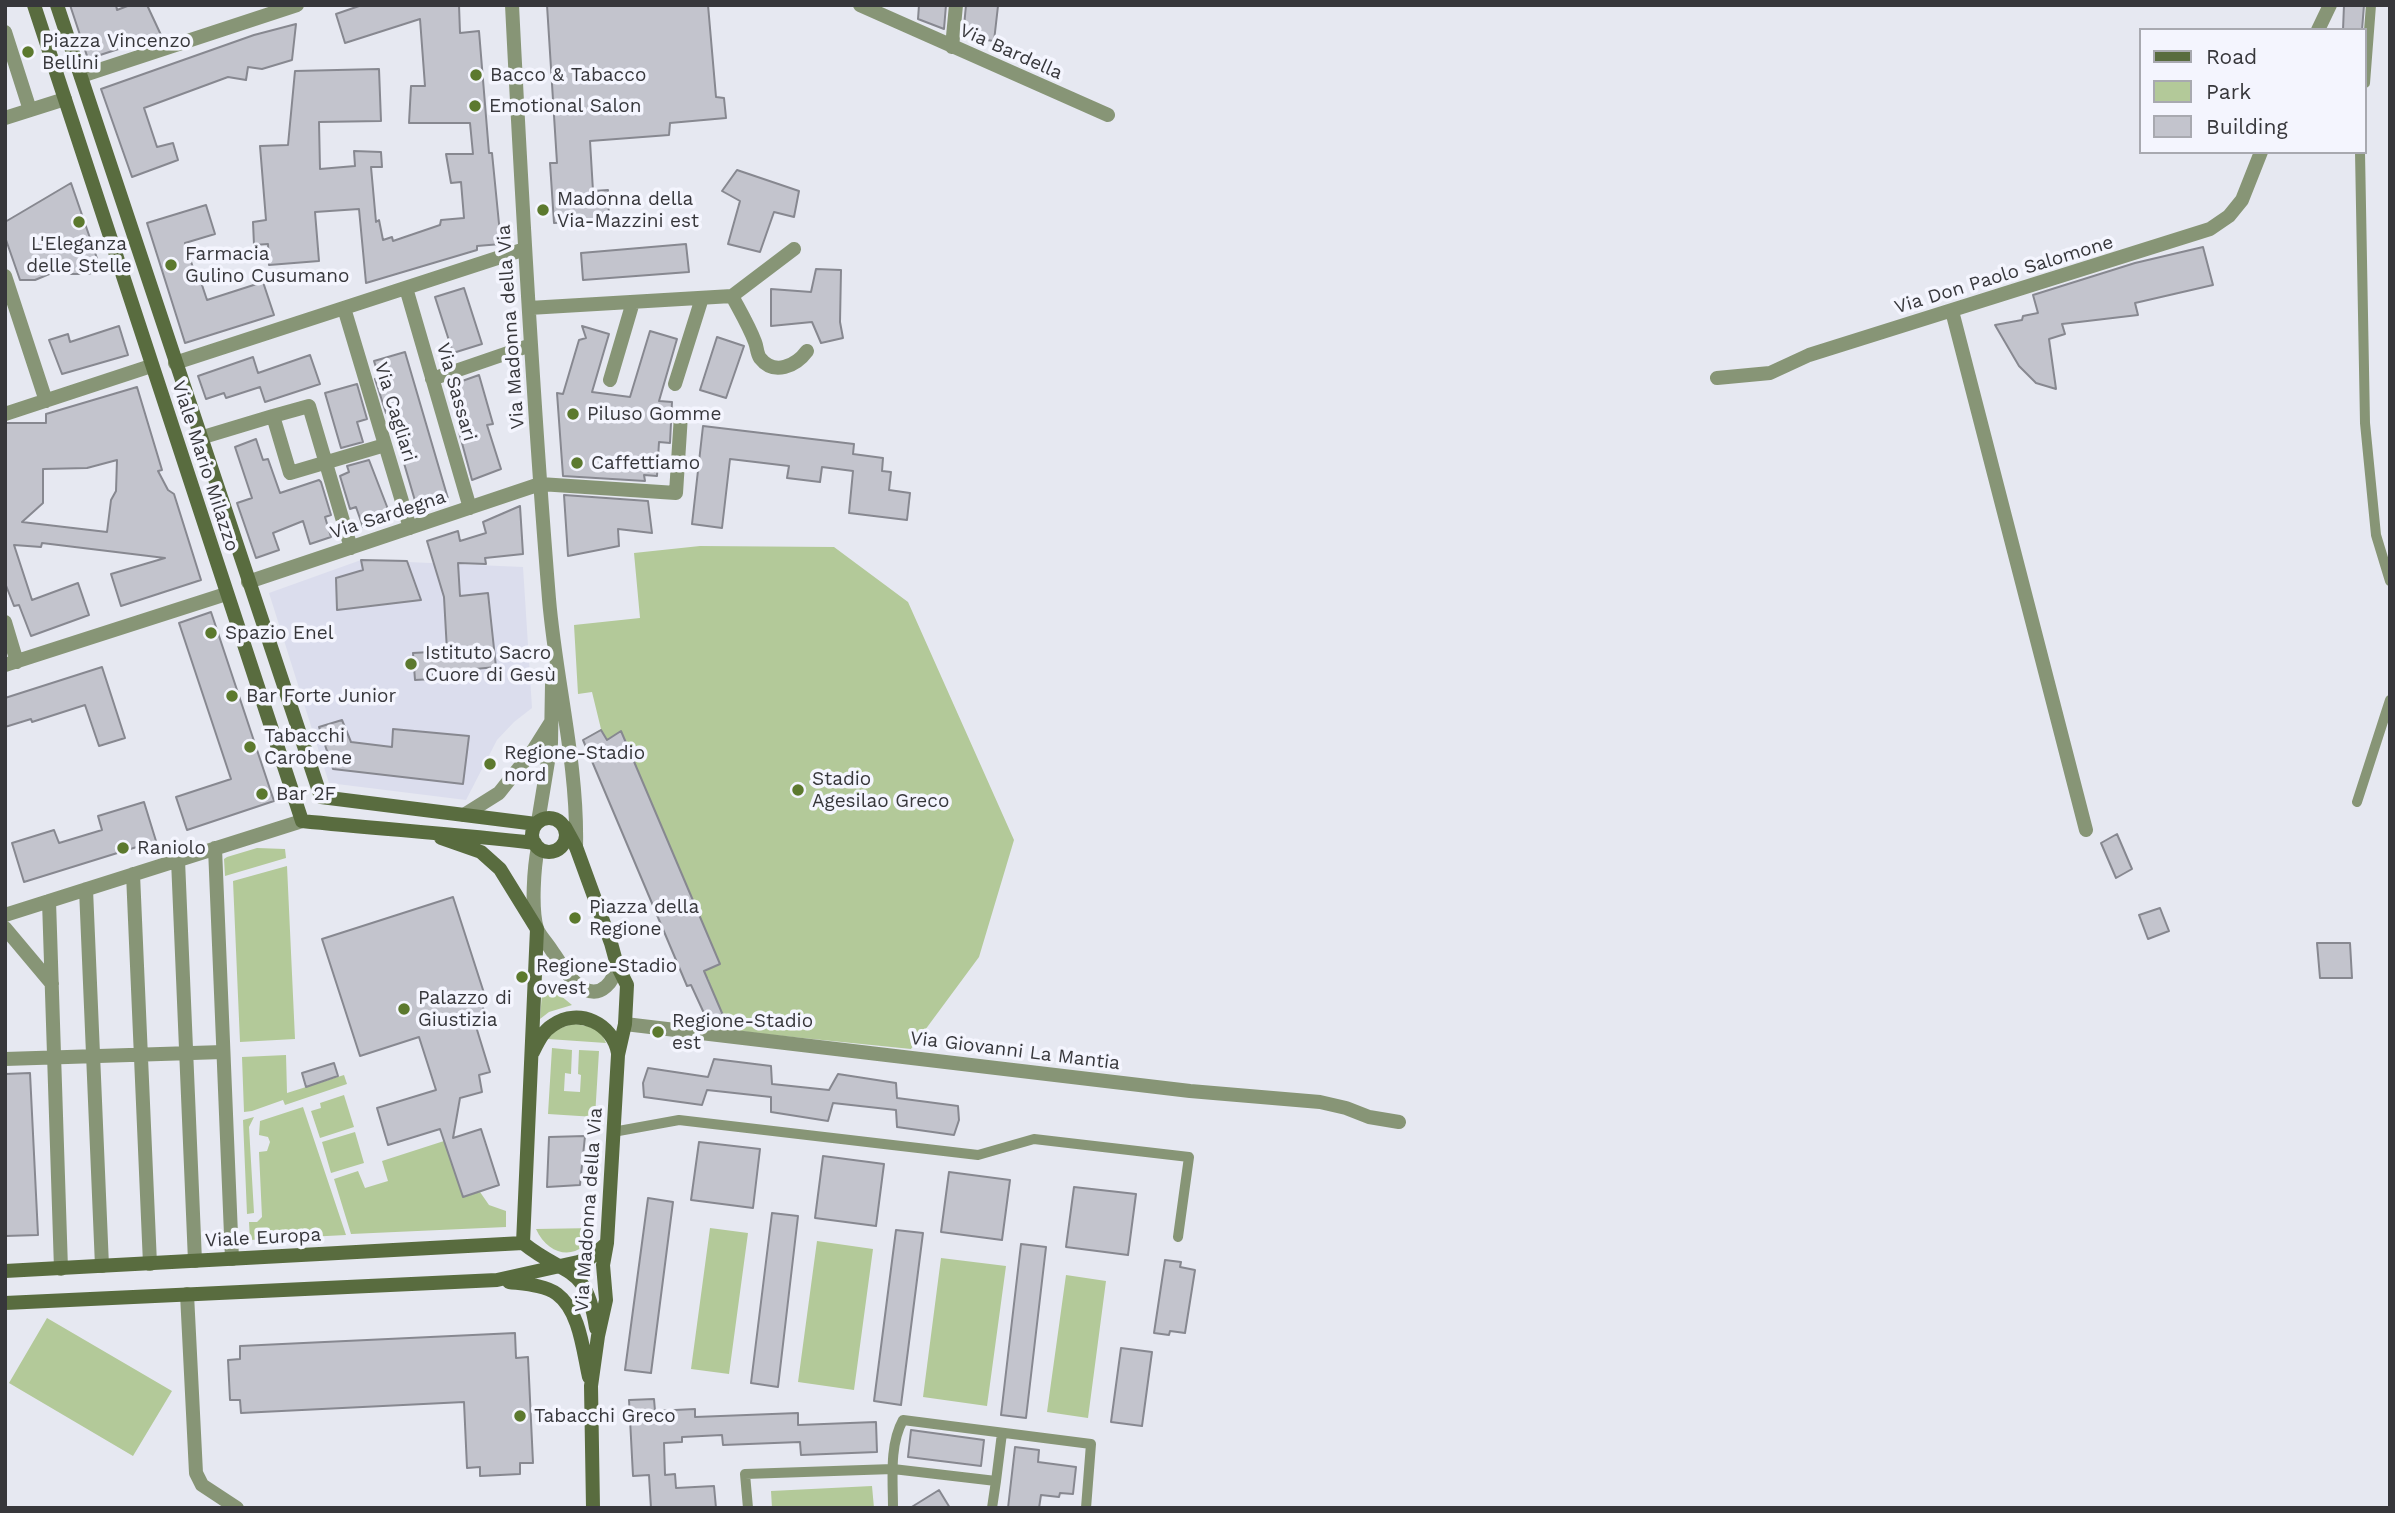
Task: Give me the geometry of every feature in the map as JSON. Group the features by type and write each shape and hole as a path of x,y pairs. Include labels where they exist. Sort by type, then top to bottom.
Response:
{"street":[{"name":"Viale Mario Milazzo","path":"34,5 302,821"},
{"name":"Viale Mario Milazzo","path":"57,5 320,797 464,815"},
{"path":"81,76 297,5"},
{"name":"Via Madonna della Via","path":"512,5 531,345 553,645"},
{"name":"Via Bardella","path":"860,5 1108,116"},
{"path":"952,47 956,5"},
{"path":"2319,28 2330,5"},
{"path":"5,32 30,110"},
{"path":"5,118 65,99"},
{"name":"Via Don Paolo Salomone","path":"1717,378 1770,373 1809,355 2210,229 2229,216 2242,200 2260,154"},
{"path":"175,363 525,249"},
{"path":"529,309 732,296 794,249"},
{"path":"5,276 46,401"},
{"name":"Via Sassari","path":"406,288 470,508"},
{"path":"732,296 755,342 759,357 772,368 799,363 807,351"},
{"path":"675,384 702,298"},
{"path":"610,380 633,302"},
{"name":"Via Cagliari","path":"344,308 410,528"},
{"path":"1952,311 2086,830"},
{"path":"432,379 531,345"},
{"path":"5,414 151,366"},
{"path":"200,438 309,406 351,548"},
{"path":"540,484 676,493 681,415"},
{"path":"273,416 290,473 385,445"},
{"name":"Via Sardegna","path":"248,582 540,484"},
{"path":"5,622 11,664 226,594"},
{"path":"553,645 551,743 537,823 533,830 536,845 534,882 537,929 523,1243 563,1267 586,1286 593,1306 598,1336"},
{"path":"52,984 6,914 302,821 426,834 462,834 536,845 545,851 560,848 571,834 568,742 553,645"},
{"path":"464,815 499,793 528,758 551,721"},
{"path":"464,815 537,823 545,818 553,818 560,821 571,834"},
{"path":"426,834 481,852 500,869 537,929 568,973 584,989 597,991 606,988 617,965"},
{"name":"Via Madonna della Via","path":"571,834 617,965 627,985 613,1132 607,1243 603,1265 606,1300 591,1386 593,1508"},
{"path":"215,848 232,1259"},
{"path":"177,860 195,1261"},
{"path":"133,874 150,1264"},
{"path":"86,889 102,1266"},
{"path":"49,901 61,1269"},
{"path":"532,1054 540,1038 551,1026 561,1020 575,1017 588,1019 607,1030 620,1047"},
{"name":"Via Giovanni La Mantia","path":"625,1024 1190,1091 1320,1102 1369,1117 1399,1122"},
{"path":"5,1059 223,1052"},
{"name":"Viale Europa","path":"5,1271 523,1243"},
{"path":"5,1303 497,1280 589,1259 607,1243"},
{"path":"497,1280 540,1287 557,1294 569,1307 576,1324 591,1386"},
{"path":"187,1294 196,1473 202,1485 237,1508"}],"lane":[{"path":"2367,57 2371,5"},
{"path":"2360,154 2365,423 2376,535 2390,581"},
{"path":"2357,802 2390,700"},
{"path":"613,1132 679,1120 978,1155 1034,1139 1189,1157 1178,1237"},
{"path":"892,1508 893,1469 898,1429 903,1420 1091,1444 1086,1508"},
{"path":"992,1508 1002,1433"},
{"path":"748,1508 746,1474 893,1469 996,1481"}],"shaded area":[{"name":"Istituto Sacro Cuore di Gesù","path":"361,560 523,567 532,708 497,740 466,800 329,783 269,593"}],"green space":[{"name":"Stadio Agesilao Greco","path":"700,546 834,547 908,602 1014,840 979,957 911,1049 710,1027 701,1007 716,1000 708,978 687,986 583,740 601,729 592,692 578,694 574,625 640,618 634,553"},
{"path":"257,848 285,849 286,858 225,876 224,859"},
{"path":"287,866 295,1039 240,1042 233,881"},
{"path":"543,981 572,1005 549,1012 540,1019"},
{"path":"574,1024 597,1030 606,1043 548,1039 553,1033"},
{"path":"552,1048 572,1050 571,1074 565,1073 564,1091 580,1092 579,1050 599,1051 595,1117 548,1114"},
{"path":"286,1055 287,1093 344,1075 347,1084 285,1105 283,1100 244,1112 242,1057"},
{"path":"344,1095 354,1127 320,1138 311,1111 321,1108 320,1103"},
{"path":"303,1107 346,1235 250,1240 249,1222 257,1222 262,1217 259,1152 267,1151 270,1142 268,1137 259,1135 260,1121"},
{"path":"254,1117 249,1127 254,1213 247,1214 243,1120"},
{"path":"355,1132 364,1163 331,1173 322,1142"},
{"path":"444,1141 463,1197 480,1192 489,1205 506,1211 506,1227 351,1234 334,1179 358,1171 365,1188 388,1181 382,1161"},
{"path":"595,1228 583,1246 567,1252 550,1247 536,1229"},
{"path":"710,1228 748,1233 729,1374 691,1369"},
{"path":"817,1241 873,1249 854,1390 798,1382"},
{"path":"941,1258 1006,1266 987,1406 923,1397"},
{"path":"1066,1275 1106,1281 1088,1418 1047,1412"},
{"path":"47,1318 172,1391 133,1456 9,1383"},
{"path":"872,1486 874,1508 772,1508 771,1491"}],"building":[{"path":"70,5 116,5 117,10 130,5 147,5 161,35 88,59"},
{"path":"362,5 459,5 460,33 479,31 489,153 492,153 501,244 477,246 477,250 366,283 359,209 315,212 319,261 269,265 268,244 254,245 253,222 266,220 260,146 288,145 295,71 379,69 381,121 319,122 320,169 355,166 354,151 381,152 382,167 371,167 376,222 379,220 383,240 392,237 393,241 440,225 441,220 464,218 461,182 451,183 446,154 473,154 470,123 409,123 411,86 425,86 420,19 345,43 336,14"},
{"path":"547,5 708,5 716,97 724,98 726,118 670,123 669,135 590,141 593,191 608,190 609,220 554,223 550,163 557,163"},
{"path":"919,5 946,5 944,29 918,19"},
{"path":"966,5 998,6 994,41 963,37"},
{"path":"2344,5 2364,5 2362,28 2343,28"},
{"path":"296,24 292,60 262,69 248,67 246,80 228,77 144,108 157,147 173,143 178,160 132,177 101,89 254,35"},
{"path":"737,170 799,191 794,217 774,212 760,252 728,244 740,201 722,191"},
{"path":"71,183 101,270 88,274 69,274 66,267 35,280 20,280 5,237 5,222"},
{"path":"206,205 215,234 185,243 207,300 263,282 274,315 185,343 147,223"},
{"path":"686,244 689,272 583,280 581,253"},
{"path":"2203,247 2213,285 2135,303 2138,315 2062,324 2065,334 2049,339 2056,389 2036,383 2019,366 1995,325 2022,320 2023,316 2038,313 2033,295 2135,263"},
{"path":"816,269 841,270 840,322 843,338 821,343 812,322 771,326 771,289 811,292"},
{"path":"464,288 482,344 453,353 435,297"},
{"path":"119,326 128,355 62,374 49,340 68,334 70,342"},
{"path":"582,326 609,334 592,392 630,397 650,331 677,339 659,401 672,402 670,443 659,442 657,476 644,475 645,481 563,476 557,393 563,394 579,340 586,338"},
{"path":"717,337 744,346 726,398 700,390"},
{"path":"405,352 449,502 418,511 389,412 386,413 375,379 379,377 374,361"},
{"path":"310,355 320,384 265,402 260,387 226,398 224,393 206,399 198,376 253,357 258,373"},
{"path":"479,375 493,424 487,425 501,469 472,480 459,432 464,430 451,385"},
{"path":"357,384 367,419 357,422 363,442 341,448 325,393"},
{"path":"137,387 162,470 158,471 168,490 174,494 201,580 121,606 111,574 165,558 42,543 41,547 14,545 32,600 78,583 89,615 31,636 19,605 14,606 5,583 5,423 46,423 46,414","holes":["117,460 116,491 111,500 107,532 22,522 43,503 43,469 87,468"]},
{"path":"703,426 854,444 853,454 883,458 882,471 891,472 889,490 910,493 907,520 849,513 853,471 822,467 820,482 787,478 789,466 730,459 722,528 692,524"},
{"path":"256,439 263,460 268,459 280,493 319,480 321,482 331,515 325,517 331,537 310,544 303,521 273,533 279,550 256,558 237,503 252,498 235,447"},
{"path":"369,460 391,517 363,527 356,507 350,509 340,476 349,472 347,466"},
{"path":"564,495 648,501 652,533 618,529 619,546 568,556"},
{"path":"520,506 523,554 485,558 486,564 458,563 460,596 488,593 496,667 433,673 433,679 415,680 413,653 447,651 444,597 427,541 458,531 460,541 486,533 483,522"},
{"path":"361,560 407,561 421,600 337,610 336,578 363,570"},
{"path":"211,612 274,801 187,830 176,797 231,779 179,623"},
{"path":"102,667 125,738 99,746 85,705 32,722 31,719 5,727 5,698"},
{"path":"342,720 351,742 392,747 393,729 469,736 463,784 333,769 319,727"},
{"path":"601,730 607,740 621,731 720,964 704,971 725,1020 714,1025 709,1024 691,985 687,986 583,740"},
{"path":"144,802 156,841 24,882 12,843 54,830 59,843 102,830 98,816"},
{"path":"2117,834 2132,869 2116,878 2101,843"},
{"path":"453,897 484,993 479,995 486,1017 474,1020 490,1072 479,1075 482,1092 460,1098 453,1138 481,1129 499,1185 463,1197 440,1129 388,1145 377,1108 436,1090 419,1037 360,1056 322,939"},
{"path":"2160,908 2169,931 2148,939 2139,915"},
{"path":"2317,943 2350,943 2352,978 2320,978"},
{"path":"714,1059 771,1066 772,1084 829,1090 838,1074 896,1083 897,1098 958,1106 959,1120 954,1135 897,1127 896,1110 833,1103 828,1121 771,1112 771,1097 707,1090 702,1105 644,1097 643,1083 648,1068 708,1077"},
{"path":"334,1063 338,1076 306,1087 302,1073"},
{"path":"30,1073 38,1235 5,1236 5,1074"},
{"path":"585,1136 580,1185 547,1187 549,1137"},
{"path":"699,1142 760,1149 753,1208 691,1200"},
{"path":"823,1156 884,1164 876,1226 815,1218"},
{"path":"949,1172 1010,1180 1002,1240 941,1232"},
{"path":"1074,1187 1136,1194 1128,1255 1066,1247"},
{"path":"648,1198 673,1202 651,1373 625,1370"},
{"path":"772,1213 798,1216 778,1387 751,1383"},
{"path":"896,1230 923,1233 901,1405 874,1401"},
{"path":"1021,1244 1046,1247 1026,1418 1001,1415"},
{"path":"1165,1260 1181,1262 1180,1267 1195,1270 1185,1333 1154,1333"},
{"path":"515,1333 516,1358 528,1357 533,1463 520,1463 520,1474 480,1476 480,1467 467,1468 464,1402 241,1413 240,1400 230,1400 228,1360 240,1359 240,1346"},
{"path":"1121,1348 1152,1352 1142,1426 1111,1422"},
{"path":"654,1399 655,1411 695,1409 695,1417 798,1413 798,1425 876,1422 877,1452 801,1455 800,1442 723,1445 722,1435 682,1437 682,1442 664,1443 665,1475 675,1474 676,1488 714,1486 716,1508 651,1508 649,1475 633,1476 629,1400"},
{"path":"911,1430 984,1440 981,1466 908,1457"},
{"path":"1015,1447 1039,1450 1038,1462 1076,1467 1073,1494 1060,1493 1059,1497 1041,1495 1039,1508 1008,1508"},
{"path":"939,1490 950,1508 910,1508"}],"place":[{"name":"Piazza Vincenzo Bellini","path":"28,52"},
{"name":"Bacco & Tabacco","path":"476,75"},
{"name":"Emotional Salon","path":"475,106"},
{"name":"Madonna della Via-Mazzini est","path":"543,210"},
{"name":"L'Eleganza delle Stelle","path":"79,222"},
{"name":"Farmacia Gulino Cusumano","path":"171,265"},
{"name":"Piluso Gomme","path":"573,414"},
{"name":"Caffettiamo","path":"577,463"},
{"name":"Spazio Enel","path":"211,633"},
{"name":"Istituto Sacro Cuore di Gesù","path":"411,664"},
{"name":"Bar Forte Junior","path":"232,696"},
{"name":"Tabacchi Carobene","path":"250,747"},
{"name":"Regione-Stadio nord","path":"490,764"},
{"name":"Stadio Agesilao Greco","path":"798,790"},
{"name":"Bar 2F","path":"262,794"},
{"name":"Raniolo","path":"123,848"},
{"name":"Piazza della Regione","path":"575,918"},
{"name":"Regione-Stadio ovest","path":"522,977"},
{"name":"Palazzo di Giustizia","path":"404,1009"},
{"name":"Regione-Stadio est","path":"658,1032"},
{"name":"Tabacchi Greco","path":"520,1416"}]}
